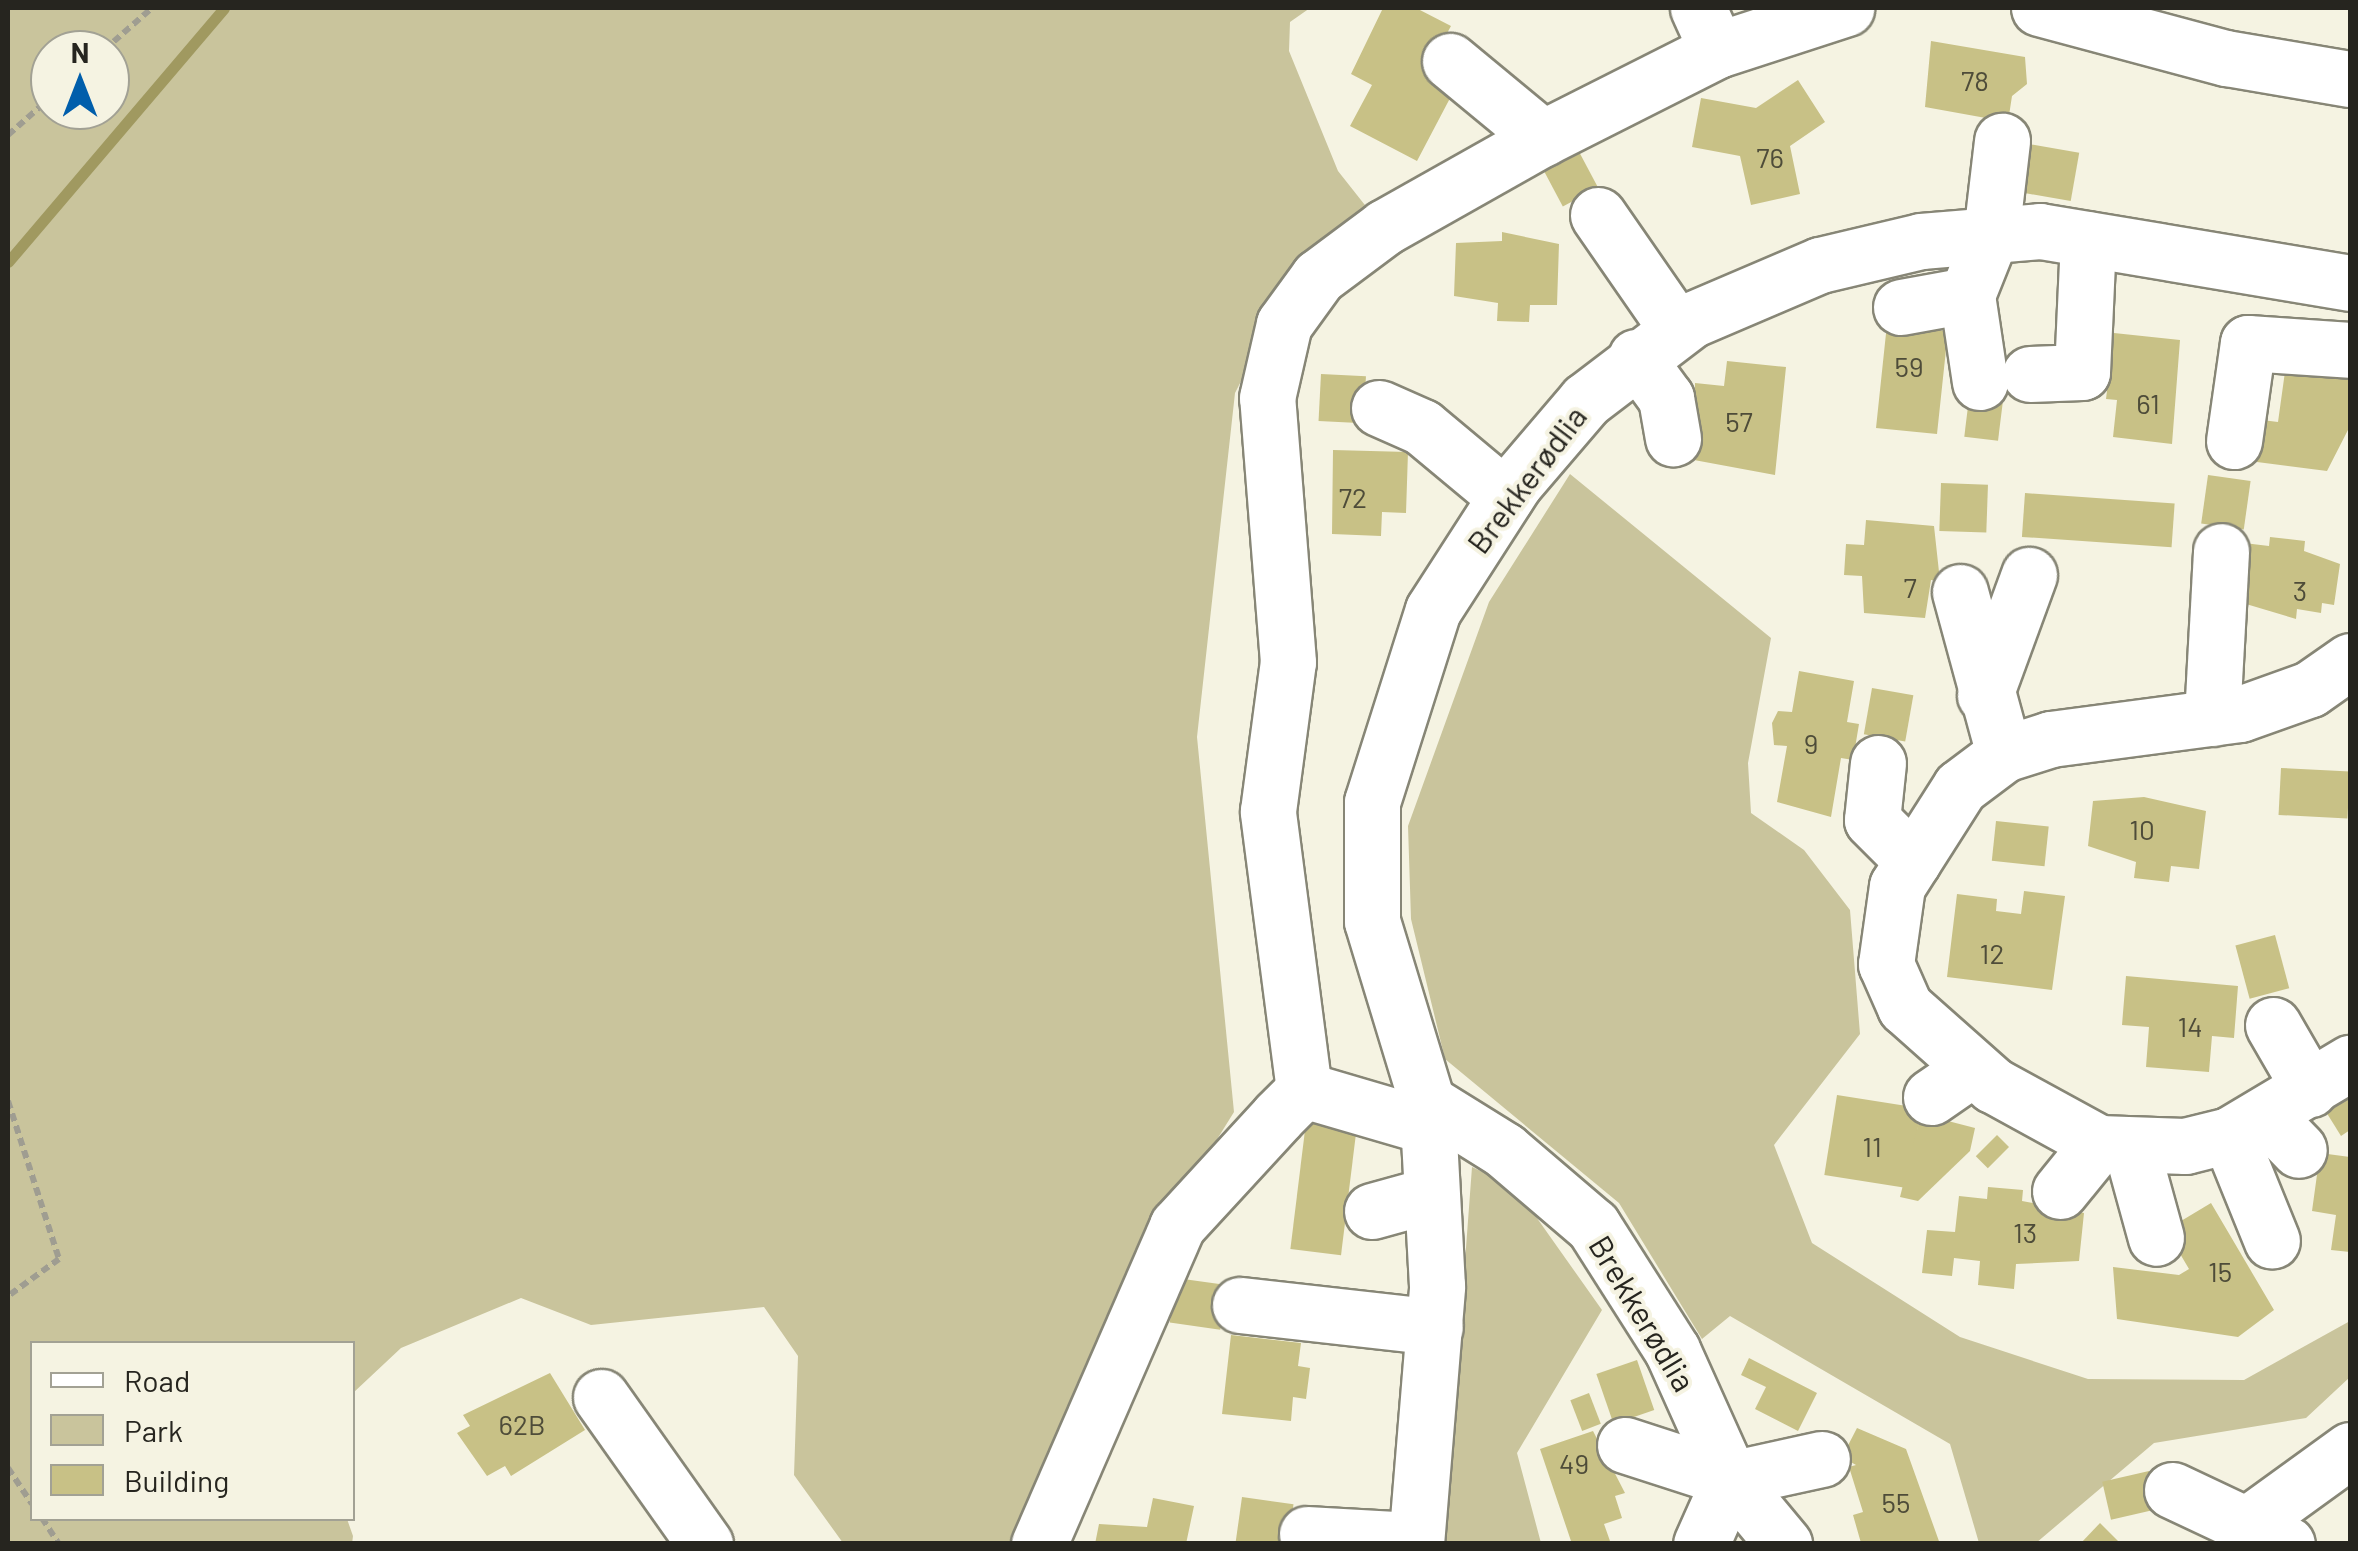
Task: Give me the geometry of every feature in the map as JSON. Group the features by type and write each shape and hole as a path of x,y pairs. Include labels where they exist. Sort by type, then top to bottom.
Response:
{"street":[{"path":"1304,1090 1268,811 1285,691 1284,546 1267,398 1284,324 1318,278 1385,227 1543,138 1708,29 1846,8"},
{"path":"2039,8 2226,58 2350,79"},
{"path":"1450,61 1543,138"},
{"path":"2002,141 1991,235 1967,294 2005,378 2082,372 2088,239"},
{"path":"1598,216 1657,343 1673,438"},
{"name":"Brekkerødlia","path":"1416,1542 1435,1328 1430,1195 1425,1114 1372,921 1372,802 1433,610 1506,496 1586,400 1657,343 1820,265 1921,240 2040,231 2350,282"},
{"path":"1901,307 1967,294"},
{"path":"2234,441 2248,344 2350,350"},
{"path":"1379,408 1422,426 1506,496"},
{"path":"2212,718 2221,551"},
{"path":"1985,694 2029,575"},
{"path":"1960,592 2004,754"},
{"path":"2156,1238 2115,1145 1952,1082 1904,1007 1886,964 1898,886 1960,787 2004,754 2051,740 2212,718 2310,688 2350,661"},
{"path":"1878,763 1872,820 1913,862"},
{"path":"2272,1241 2291,1110 2273,1025"},
{"path":"1304,1090 1425,1114"},
{"path":"1039,1544 1177,1226 1304,1090"},
{"path":"2060,1191 2115,1145 2291,1110"},
{"name":"Brekkerødlia","path":"1425,1114 1504,1150 1593,1226 1672,1350 1730,1479 1784,1544"},
{"path":"1372,1211 1430,1195"},
{"path":"1240,1305 1435,1328"},
{"path":"602,1397 705,1544"},
{"path":"1624,1445 1730,1479 1822,1460"},
{"path":"2172,1490 2261,1536 2350,1450"},
{"path":"1701,1544 1730,1479"},
{"path":"1307,1534 1416,1542"}],"path":[{"path":"127,30 152,8"},
{"path":"8,136 30,116"},
{"path":"8,1101 59,1259 8,1296"},
{"path":"8,1468 30,1501"},
{"path":"44,1521 59,1544"}],"green space":[{"path":"8,8 1310,8 1290,22 1289,51 1338,171 1372,214 1292,281 1235,393 1197,737 1234,1112 1124,1289 1014,1543 843,1543 794,1475 798,1356 764,1307 591,1325 521,1298 401,1348 355,1391 355,1341 30,1341 30,1521 348,1521 352,1544 8,1544"},
{"path":"1570,474 1771,638 1748,763 1751,813 1804,850 1850,910 1860,1034 1774,1145 1812,1243 1960,1337 2088,1379 2244,1380 2350,1321 2350,1377 2306,1418 2154,1443 2036,1543 1979,1543 1950,1444 1730,1316 1702,1339 1619,1203 1445,1059 1411,919 1408,826 1489,602"},
{"path":"1472,1167 1515,1187 1602,1310 1517,1453 1541,1543 1444,1544"}],"building":[{"path":"1383,8 1416,8 1451,26 1428,68 1458,83 1417,161 1350,126 1372,85 1351,74"},
{"path":"1931,41 2025,57 2027,84 2012,96 2008,122 1925,107"},
{"path":"1798,80 1825,122 1790,146 1800,194 1751,205 1740,156 1692,147 1701,98 1756,108"},
{"path":"2029,144 2079,153 2071,201 2020,192"},
{"path":"1577,148 1598,188 1563,207 1542,167"},
{"path":"1502,232 1559,244 1557,305 1530,305 1529,322 1497,321 1498,303 1454,296 1456,243 1502,241"},
{"path":"1936,322 1935,330 1948,331 1937,434 1876,428 1887,324"},
{"path":"2114,333 2180,340 2172,444 2113,437 2117,400 2106,399"},
{"path":"2288,350 2350,359 2350,426 2327,471 2257,462 2262,420 2278,422"},
{"path":"1727,361 1786,367 1775,475 1694,460 1695,383 1724,386"},
{"path":"1321,374 1366,376 1363,423 1319,421"},
{"path":"1970,390 2004,394 1998,441 1964,437"},
{"path":"1333,450 1408,452 1406,513 1382,512 1381,536 1332,534"},
{"path":"2208,475 2251,481 2244,530 2201,524"},
{"path":"1941,483 1988,485 1986,533 1939,531"},
{"path":"2025,493 2175,503 2172,547 2022,537"},
{"path":"1866,520 1934,526 1940,581 1931,580 1925,618 1864,613 1862,576 1844,575 1846,544 1864,545"},
{"path":"2270,537 2305,541 2304,551 2340,564 2334,605 2322,603 2321,613 2297,609 2296,619 2236,601 2244,543 2269,546"},
{"path":"1799,671 1854,681 1847,722 1859,724 1853,760 1841,758 1831,817 1777,802 1787,746 1774,745 1772,723 1778,711 1792,712"},
{"path":"1872,688 1913,695 1905,742 1864,734"},
{"path":"2281,768 2350,772 2347,819 2279,815"},
{"path":"2144,797 2206,811 2199,869 2171,866 2169,882 2134,878 2136,862 2088,846 2093,801"},
{"path":"1996,821 2049,827 2045,866 1992,861"},
{"path":"2024,891 2065,896 2052,990 1947,977 1957,894 1997,899 1996,911 2021,914"},
{"path":"2275,935 2289,988 2250,999 2235,946"},
{"path":"2126,976 2238,986 2234,1038 2212,1036 2209,1072 2146,1067 2149,1027 2122,1025"},
{"path":"2350,1090 2350,1130 2341,1136 2323,1107"},
{"path":"1837,1095 1921,1108 1908,1188 1824,1175"},
{"path":"1921,1114 1975,1128 1970,1151 1918,1201 1900,1197"},
{"path":"1306,1122 1357,1128 1341,1255 1290,1249"},
{"path":"1997,1135 2009,1147 1988,1168 1976,1156"},
{"path":"2320,1153 2350,1157 2350,1252 2331,1250 2336,1215 2312,1211"},
{"path":"1988,1187 2023,1190 2022,1201 2084,1213 2079,1261 2016,1264 2014,1289 1978,1285 1980,1261 1954,1258 1952,1276 1922,1273 1927,1230 1955,1232 1959,1196 1987,1199"},
{"path":"2211,1203 2274,1310 2238,1337 2117,1319 2113,1267 2179,1275 2189,1269 2166,1230"},
{"path":"1176,1278 1227,1285 1220,1330 1170,1323"},
{"path":"1231,1335 1301,1343 1298,1366 1310,1368 1306,1399 1293,1397 1291,1421 1222,1414"},
{"path":"1749,1358 1817,1393 1798,1431 1755,1409 1766,1387 1741,1375"},
{"path":"1637,1360 1654,1410 1614,1424 1596,1374"},
{"path":"550,1373 585,1430 511,1476 505,1466 487,1476 457,1433 470,1426 463,1415"},
{"path":"1589,1393 1601,1424 1582,1431 1570,1400"},
{"path":"1857,1428 1906,1449 1940,1544 1861,1543 1853,1515 1863,1512 1849,1467 1856,1465 1842,1457"},
{"path":"1593,1431 1625,1493 1615,1496 1622,1518 1604,1524 1610,1541 1572,1544 1540,1449"},
{"path":"2149,1471 2158,1509 2111,1520 2102,1482"},
{"path":"1242,1497 1293,1504 1288,1544 1236,1542"},
{"path":"1153,1498 1194,1506 1186,1544 1095,1544 1099,1524 1147,1527"},
{"path":"2100,1523 2121,1544 2080,1544"}],"waterway":[{"path":"8,262 224,8"}]}
